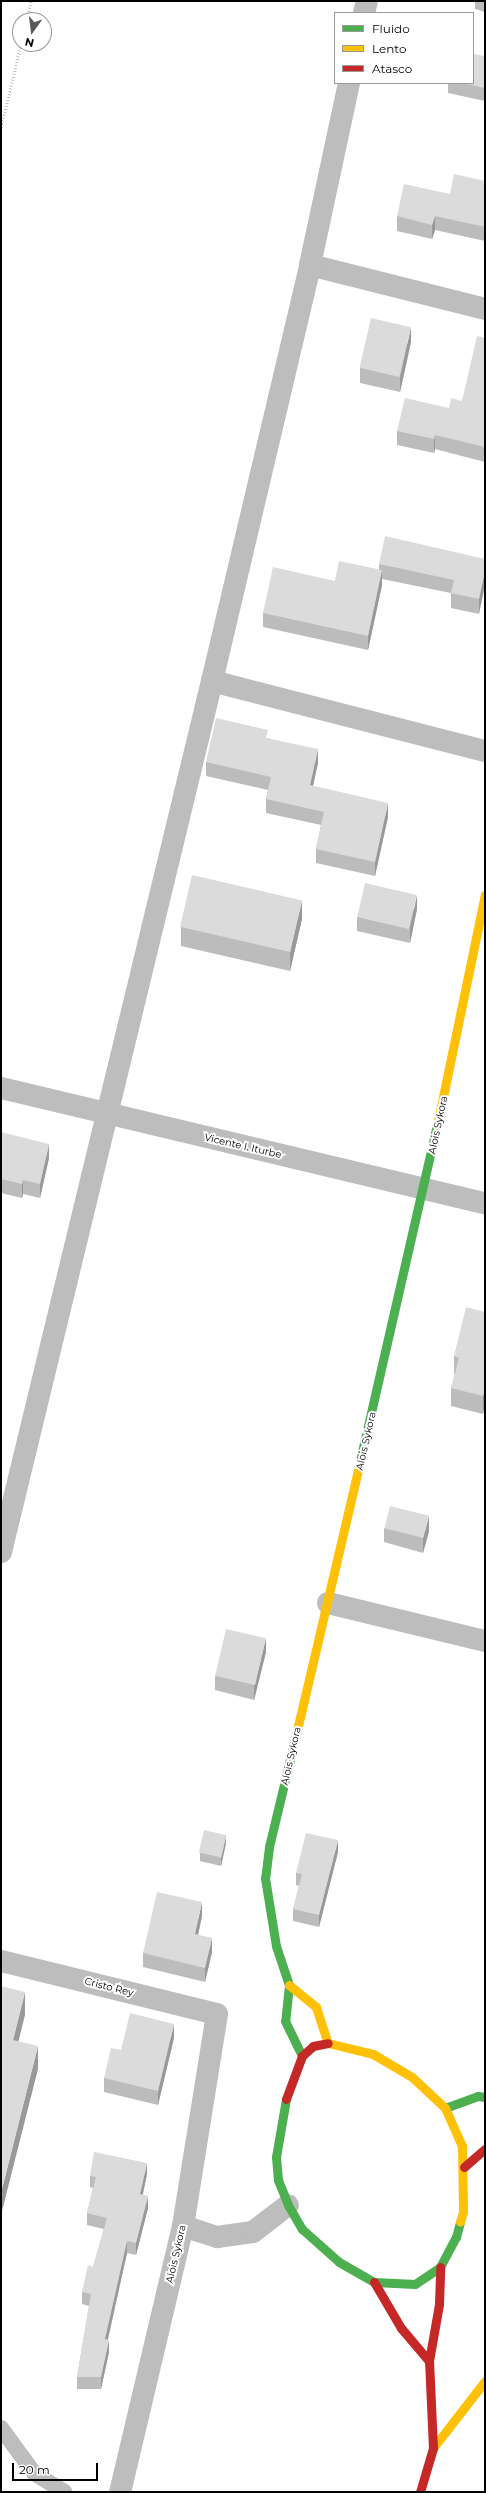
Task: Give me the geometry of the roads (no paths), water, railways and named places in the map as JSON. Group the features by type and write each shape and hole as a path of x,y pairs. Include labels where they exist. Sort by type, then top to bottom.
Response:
{"street":[{"path":"364,12 367,1"},
{"path":"1,1552 212,681 310,265 349,84"},
{"path":"310,265 485,309"},
{"path":"212,681 485,752"},
{"name":"Alois Sykora","path":"302,2056 285,2021 289,1985 276,1946 266,1870 269,1847 328,1603 424,1190 485,895"},
{"name":"Vicente I. Iturbe","path":"1,1088 424,1190 485,1203"},
{"path":"328,1603 485,1642"},
{"name":"Cristo Rey","path":"1,1961 217,2014"},
{"path":"289,1985 316,2007 328,2043"},
{"name":"Alois Sykora","path":"120,2492 182,2226 217,2014"},
{"path":"420,2492 433,2448 429,2361 439,2304 440,2267 456,2237 463,2212 464,2167 462,2146 445,2108 412,2077 373,2054 328,2043 313,2046 302,2056 288,2088 278,2127 276,2157 278,2180 288,2205 302,2228 316,2243 339,2262 374,2282 415,2284 440,2267"},
{"path":"445,2108 478,2096 485,2097"},
{"path":"464,2167 485,2149"},
{"path":"182,2226 217,2237 253,2232 288,2205"},
{"path":"374,2282 401,2328 429,2361"},
{"path":"433,2448 485,2381"}],"lane":[{"path":"1,2428 34,2473 64,2492"}]}
